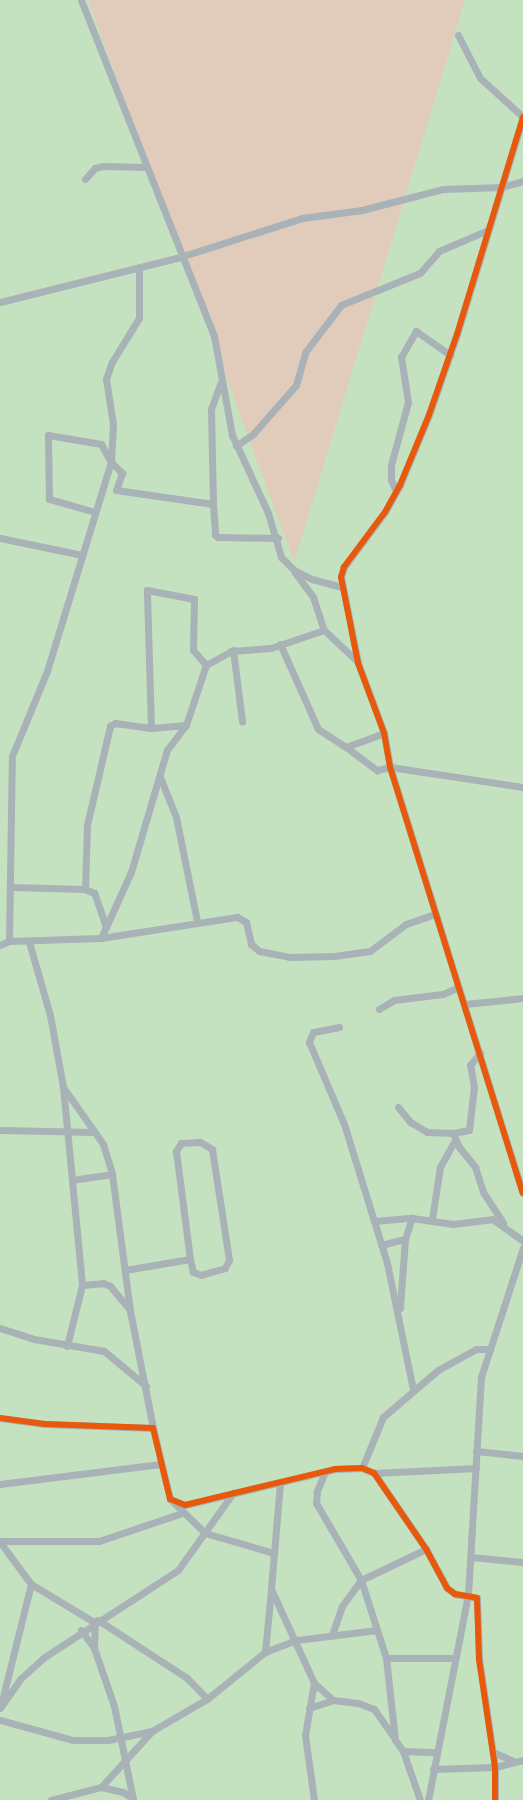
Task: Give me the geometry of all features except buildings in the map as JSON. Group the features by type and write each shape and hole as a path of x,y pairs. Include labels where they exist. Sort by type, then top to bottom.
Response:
{"street":[{"path":"81,0 180,257 218,348 220,383 236,446 278,538 282,557 294,570 313,597 324,630 358,663"},
{"path":"458,35 480,78 523,117 450,355 429,415 385,512 344,567 342,587 358,663 384,733 390,768 523,1193"},
{"path":"85,180 95,168 103,166 146,167"},
{"path":"0,302 180,257 311,216 362,210 443,190 502,187 523,181"},
{"path":"236,446 253,434 296,385 306,351 341,305 420,273 439,251 488,230"},
{"path":"8,941 12,756 47,671 111,462 113,424 106,379 112,362 139,318 139,268"},
{"path":"396,491 391,480 391,465 408,402 401,357 416,331 450,355"},
{"path":"220,383 211,409 215,535 218,537 278,538"},
{"path":"96,512 49,499 48,436 96,441 122,475 116,490"},
{"path":"101,490 116,490 213,504"},
{"path":"0,538 82,555"},
{"path":"294,570 326,585 342,587"},
{"path":"151,728 147,590 194,599 193,650 206,664"},
{"path":"101,938 132,872 167,750 186,725 206,664 233,650 280,644 324,630"},
{"path":"280,644 314,724 372,768 381,770 390,768 523,787"},
{"path":"233,650 242,721"},
{"path":"85,889 87,826 110,726 115,723 151,728 186,725"},
{"path":"346,747 384,733"},
{"path":"160,777 176,817 197,921"},
{"path":"10,887 85,889 94,893 106,927"},
{"path":"0,945 8,941 29,942 101,938 197,921 243,919 253,948 272,955 334,956 370,951 406,924 435,914"},
{"path":"29,942 50,1015 63,1087 72,1180 82,1285 68,1346"},
{"path":"379,1009 394,1000 443,994 459,987"},
{"path":"464,1004 523,998"},
{"path":"339,1027 313,1032 309,1042 344,1124 374,1221 399,1315 414,1390"},
{"path":"432,1219 440,1167 454,1137 471,1127 470,1106 474,1087 470,1065 480,1053"},
{"path":"63,1087 103,1144 112,1174 130,1311 153,1428 170,1499 182,1513 205,1533 274,1553"},
{"path":"398,1107 410,1122 427,1132 454,1137 475,1167 485,1196 505,1225 523,1241"},
{"path":"0,1130 94,1132"},
{"path":"200,1142 212,1149 229,1260 225,1268 202,1275 193,1272 190,1259 176,1151 181,1143 200,1142"},
{"path":"72,1180 112,1174"},
{"path":"374,1221 412,1218 432,1219 453,1224 492,1219 505,1225"},
{"path":"399,1315 405,1239 412,1218"},
{"path":"381,1245 405,1239"},
{"path":"428,1800 468,1595 472,1557 479,1390 490,1349 523,1248"},
{"path":"125,1270 190,1259"},
{"path":"82,1285 103,1283 110,1286 130,1311"},
{"path":"0,1328 68,1346 104,1351 146,1386"},
{"path":"362,1468 379,1423 414,1390 454,1361 479,1348 490,1349"},
{"path":"0,1418 45,1424 153,1428"},
{"path":"476,1451 522,1455"},
{"path":"0,1484 161,1464"},
{"path":"170,1499 191,1505 233,1493 325,1472 362,1468 374,1473 476,1468"},
{"path":"325,1472 317,1491 316,1503 361,1580 386,1658 395,1740"},
{"path":"374,1473 426,1549 447,1588 454,1594 468,1595 478,1599 480,1667 495,1767 495,1800"},
{"path":"266,1652 280,1483"},
{"path":"1,1706 32,1666 96,1621 167,1580 205,1533 233,1493"},
{"path":"0,1542 99,1541 182,1513"},
{"path":"0,1542 31,1584 83,1617 96,1621 187,1678 207,1699"},
{"path":"332,1635 342,1606 361,1580 426,1549"},
{"path":"472,1557 523,1562"},
{"path":"1,1706 31,1584"},
{"path":"271,1589 297,1640 314,1683 333,1700"},
{"path":"83,1617 82,1630 94,1648 122,1738 133,1799"},
{"path":"94,1648 96,1621"},
{"path":"0,1720 55,1737 93,1740 122,1738 152,1731 207,1699 266,1652 297,1640 376,1630"},
{"path":"386,1658 455,1658"},
{"path":"314,1683 309,1708 306,1753 314,1800"},
{"path":"309,1708 333,1700 358,1703 374,1709 402,1751 420,1800"},
{"path":"101,1787 126,1762 152,1731"},
{"path":"402,1751 437,1752"},
{"path":"493,1752 514,1761"},
{"path":"433,1769 495,1767 523,1760"},
{"path":"52,1800 101,1787 117,1790 133,1799"}],"shaded area":[{"path":"88,0 465,0 294,563 294,562"}],"cycle path":[{"path":"523,117 457,334 429,415 400,485 385,512 344,567 341,577 358,663 384,733 390,767 523,1193"},
{"path":"0,1418 45,1424 153,1428 170,1499 185,1505 335,1469 362,1468 374,1473 426,1549 447,1588 455,1594 477,1598 479,1659 495,1767 495,1800"}]}
